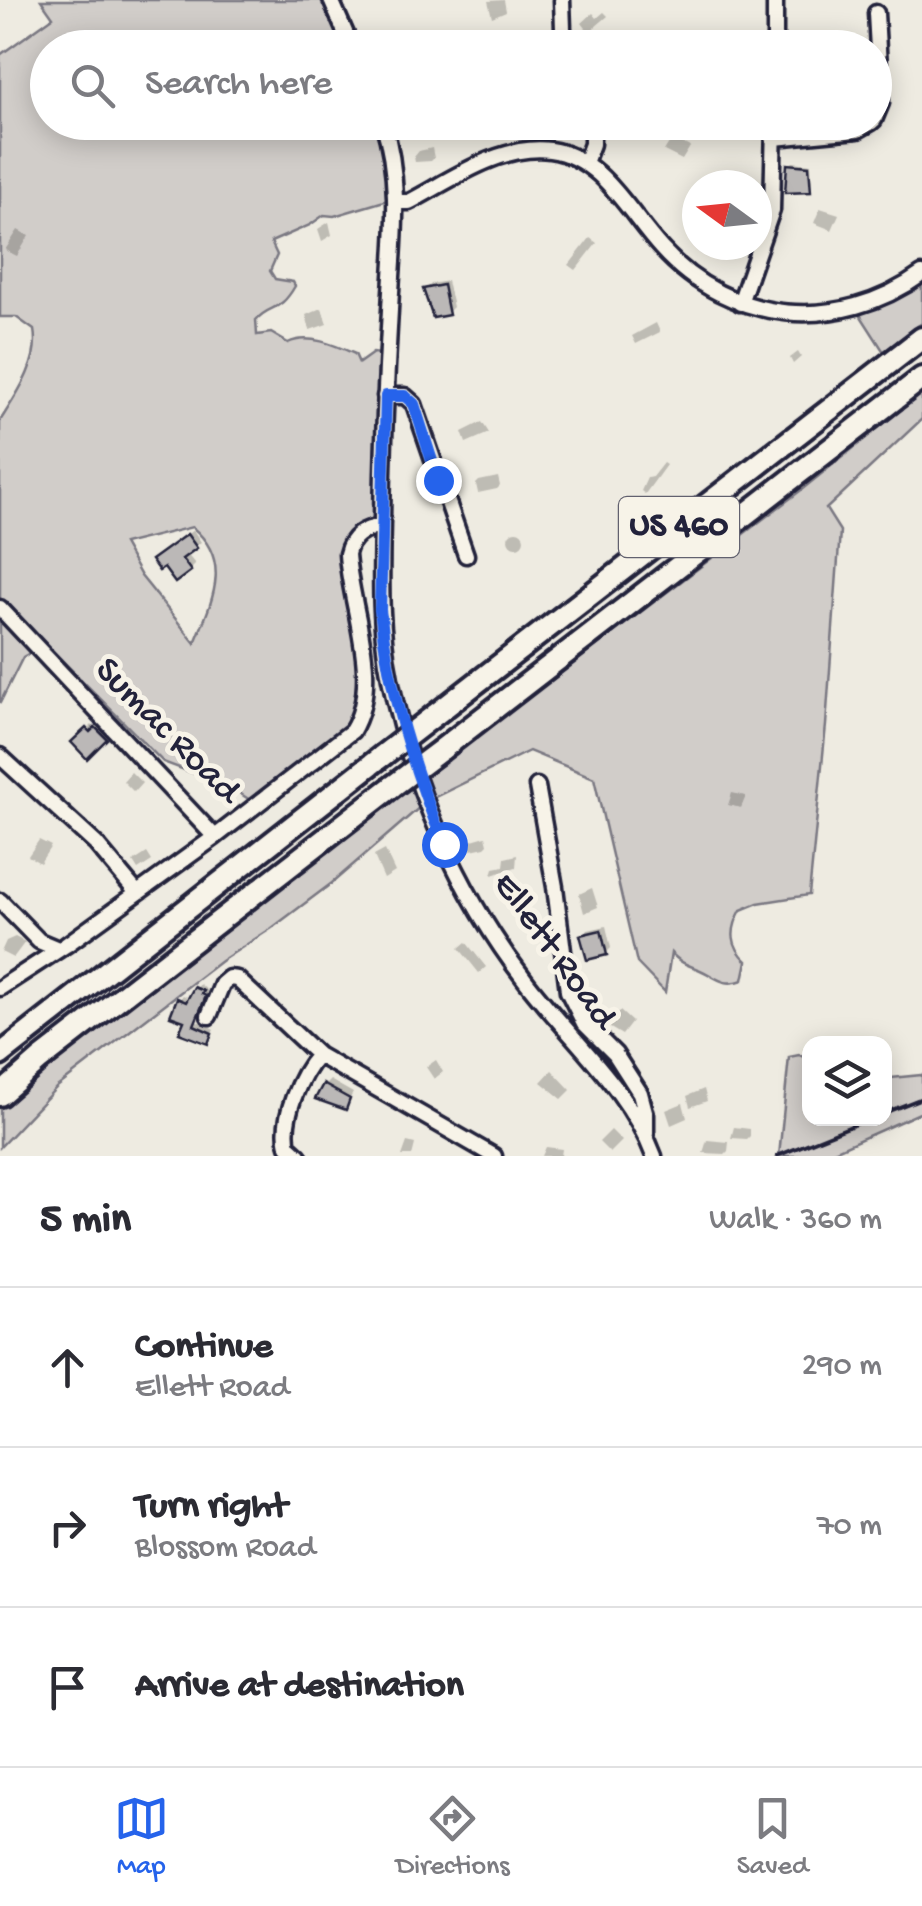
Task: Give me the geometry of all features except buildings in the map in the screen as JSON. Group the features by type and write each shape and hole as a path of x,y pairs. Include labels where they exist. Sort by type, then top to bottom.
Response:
{"highway":[{"name":"US 460","path":"0,1055 922,338"},
{"name":"US 460","path":"0,1095 40,1060 922,378"}],"street":[{"path":"331,0 344,30"},
{"path":"562,0 562,30"},
{"path":"775,0 776,30"},
{"path":"876,14 877,30"},
{"name":"Ellett Road","path":"388,140 396,202 380,610 390,680 425,798 488,929 525,981 605,1076 646,1135 654,1156"},
{"path":"585,163 592,140"},
{"path":"740,303 772,210 774,140"},
{"path":"396,202 409,202 495,158 524,151 554,151 585,163 680,267 704,285 740,303 781,313 820,314 870,303 922,274"},
{"path":"386,396 405,396 414,404 466,555"},
{"name":"Sumac Road","path":"0,608 215,837 342,742 360,718 361,633 347,554 350,542 360,534 382,528"},
{"path":"0,756 96,844 137,893"},
{"path":"537,786 568,991 584,1023 616,1054 640,1093 646,1135"},
{"path":"0,988 215,837"},
{"path":"0,901 38,941 58,949"},
{"path":"37,962 41,950 38,941"},
{"path":"209,1016 222,984 229,978 237,979 318,1055 494,1156"},
{"path":"300,1156 288,1146 287,1126 306,1073 318,1055"}],"shaded area":[{"path":"41,0 326,0 339,30 35,30 53,17"},
{"path":"30,33 30,140 381,140 391,199 334,216 324,215 271,242 277,255 270,271 275,279 293,282 295,286 280,305 256,320 257,335 271,333 288,343 304,339 322,341 355,354 359,363 373,353 382,358 376,514 349,535 343,546 355,618 357,708 346,731 253,802 212,775 203,777 163,762 46,644 23,657 0,703 0,421 26,377 35,342 34,330 16,317 0,317 0,55","holes":["192,527 212,554 215,582 195,643 141,576 123,544"]},
{"path":"922,280 922,323 884,352 859,313 902,294"},
{"path":"922,393 922,419 826,509 840,531 809,895 758,903 741,910 734,937 737,949 747,961 743,980 719,980 671,953 665,992 637,963 594,778 529,751 431,799 424,777 800,491"},
{"path":"413,785 420,807 332,883 221,961 57,1087 0,1147 0,1107 156,981"},
{"path":"802,1056 802,1126 890,1126 823,1156 779,1156 789,1057"},
{"path":"922,1075 922,1112 892,1125 892,1078"}],"railway":[{"path":"892,1110 922,1098"},
{"path":"777,1156 851,1126"}],"route":[{"path":"438,480 412,400 386,396 382,629 400,720 444,844"}]}
